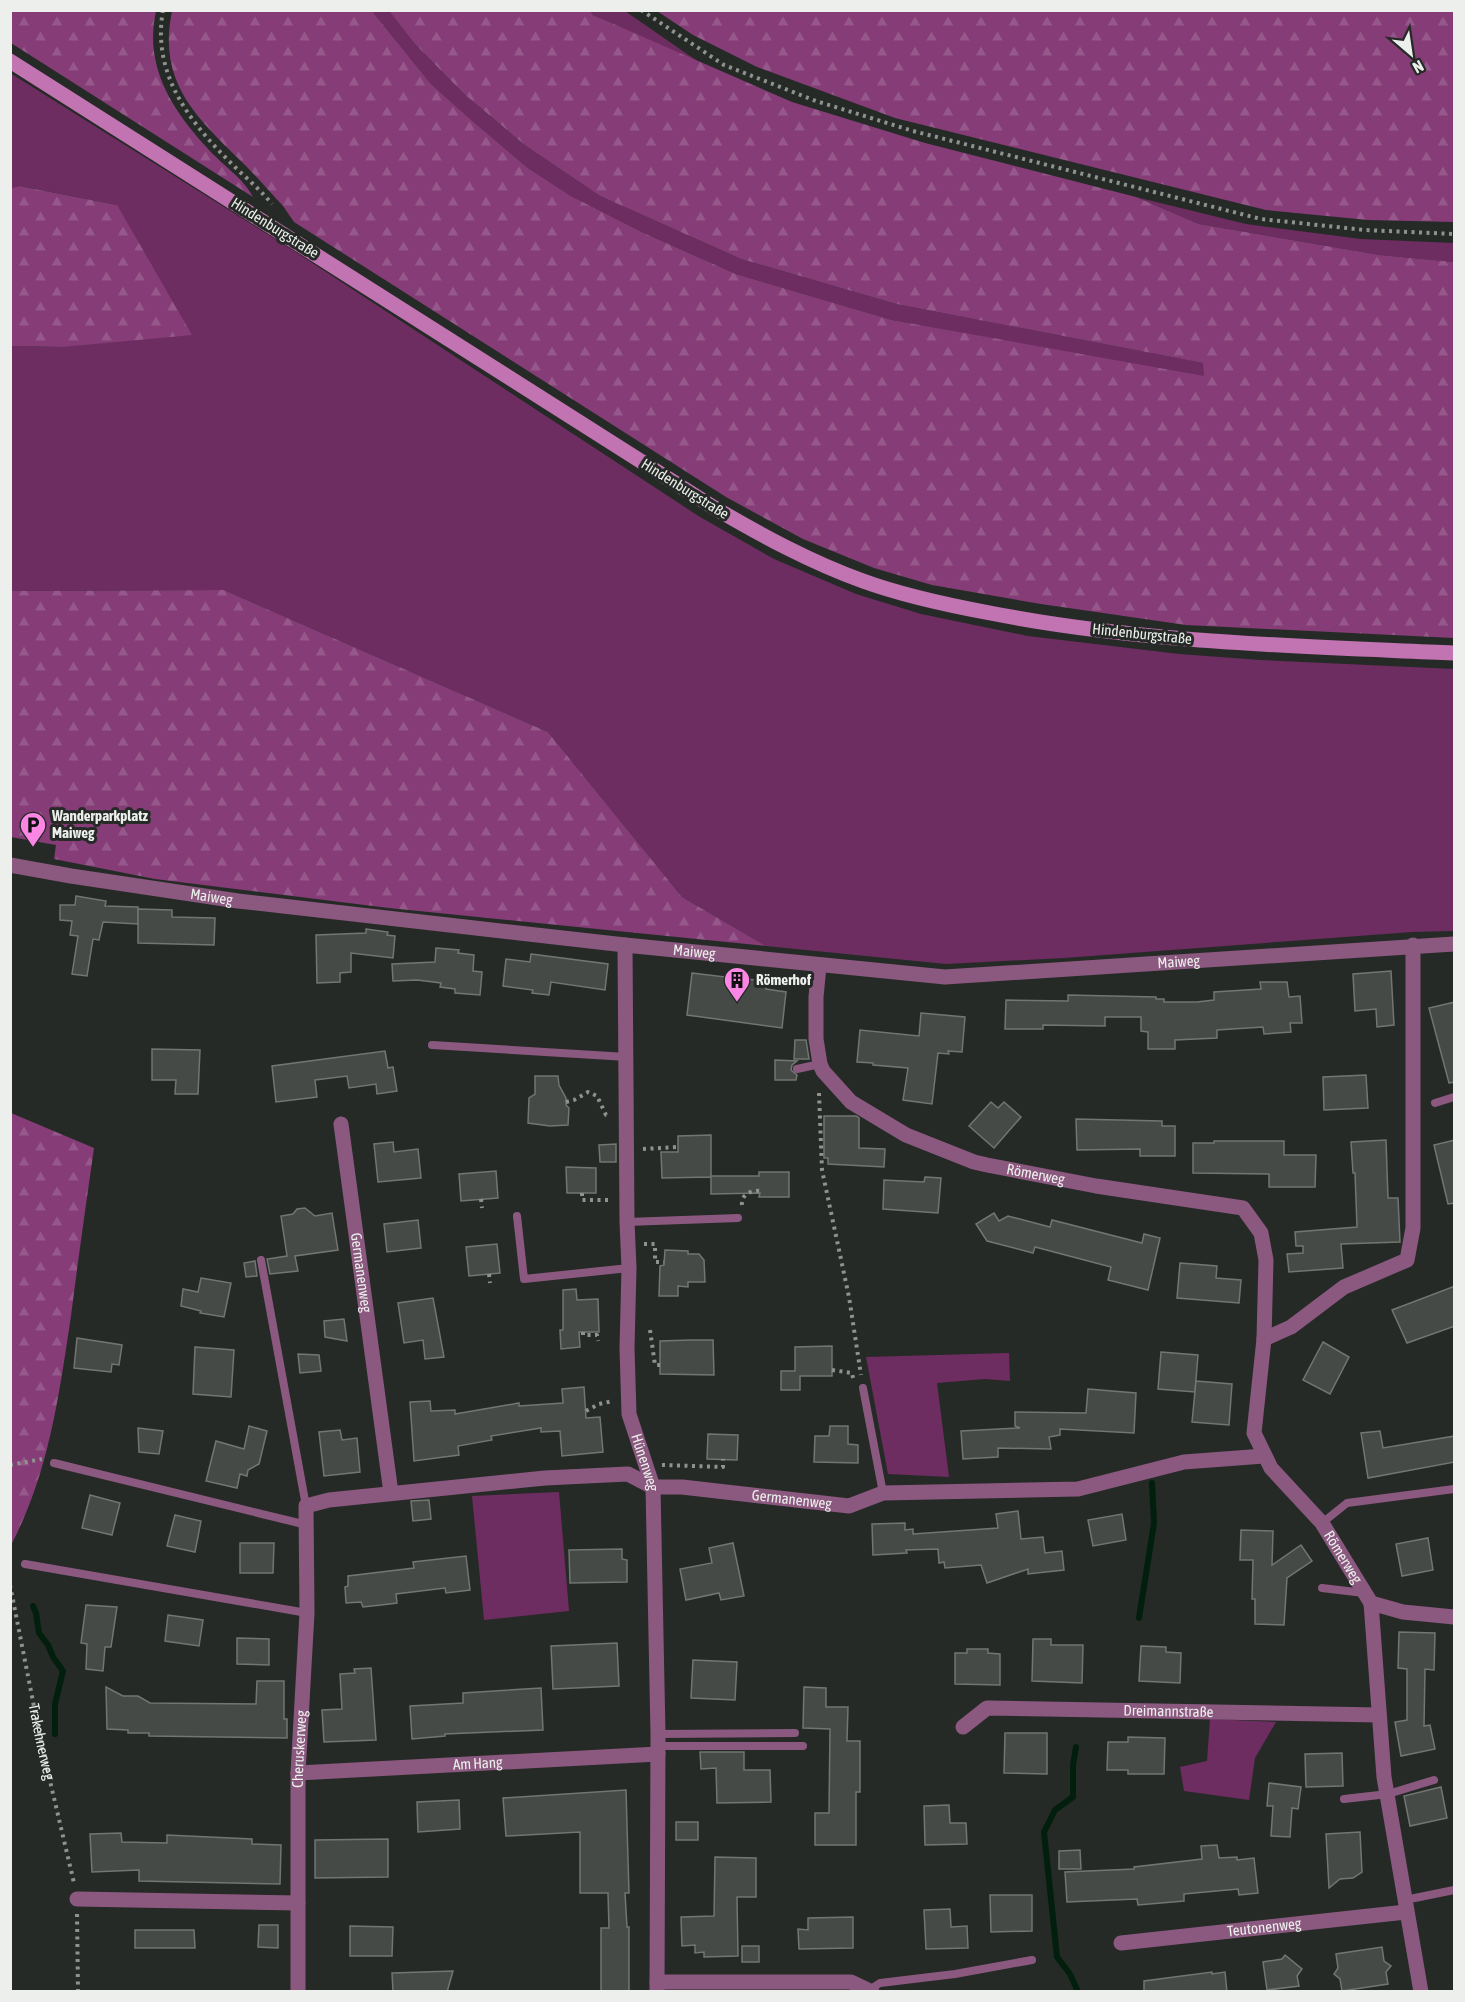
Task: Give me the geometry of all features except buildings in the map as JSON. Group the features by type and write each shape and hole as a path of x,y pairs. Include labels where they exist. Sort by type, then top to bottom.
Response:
{"main road":[{"name":"Hindenburgstraße","path":"10,61 713,507 779,545 863,581 924,600 1036,622 1182,640 1455,653"}],"street":[{"name":"Maiweg","path":"10,865 238,901 819,966 945,977 1455,944"},
{"name":"Hünenweg","path":"625,945 629,1414 653,1487 658,1745 657,1987 851,1982 870,1991"},
{"path":"1264,1339 1291,1327 1344,1287 1407,1260 1413,1228 1413,945"},
{"path":"819,966 813,1042 821,1068"},
{"name":"Römerweg","path":"821,1068 851,1102 906,1135 974,1162 1096,1186 1243,1208 1261,1233 1266,1260 1264,1339 1254,1433 1271,1468 1322,1523 1368,1598"},
{"name":"Germanenweg","path":"341,1124 391,1493"},
{"name":"Germanenweg","path":"306,1506 329,1500 391,1493 400,1494 545,1478 628,1474 653,1487 682,1487 849,1506 884,1493 1078,1489 1184,1462 1264,1456"},
{"name":"Cheruskerweg","path":"298,1992 298,1773 308,1613 306,1506"},
{"path":"1421,1992 1384,1777 1368,1598 1403,1612 1455,1617"},
{"name":"Dreimannstraße","path":"963,1727 987,1708 1379,1715"},
{"name":"Am Hang","path":"298,1773 658,1745"},
{"path":"77,1899 298,1903"},
{"name":"Teutonenweg","path":"1121,1943 1406,1906"}],"lane":[{"path":"432,1045 627,1057"},
{"path":"797,1069 821,1068"},
{"path":"1435,1103 1455,1097"},
{"path":"627,1222 740,1214"},
{"path":"518,1216 524,1279 629,1268"},
{"path":"261,1260 306,1506"},
{"path":"863,1388 884,1493"},
{"path":"54,1464 307,1525"},
{"path":"1322,1523 1347,1503 1455,1489"},
{"path":"25,1564 308,1613"},
{"path":"1322,1588 1368,1598"},
{"path":"658,1745 795,1733"},
{"path":"658,1745 803,1746"},
{"path":"1344,1799 1388,1794 1434,1780"},
{"path":"1406,1906 1455,1890"},
{"path":"870,1991 880,1983 956,1974 1032,1960"}],"path":[{"path":"163,10 162,54 171,83 185,111 240,172 262,192 274,208"},
{"path":"641,10 724,65 816,101 913,131 1261,219 1365,230 1455,234"},
{"path":"821,1068 818,1102 822,1170 847,1286 863,1388"},
{"path":"566,1102 588,1092 597,1096 606,1115 627,1116"},
{"path":"628,1150 678,1147"},
{"path":"740,1214 741,1202 747,1194 753,1190 760,1191"},
{"path":"582,1193 582,1200 627,1200"},
{"path":"481,1199 482,1208"},
{"path":"628,1245 655,1244 655,1262 664,1262"},
{"path":"489,1274 490,1283"},
{"path":"650,1330 655,1365 660,1365"},
{"path":"583,1332 583,1335 597,1335 598,1341"},
{"path":"832,1370 852,1373 854,1381"},
{"path":"586,1411 599,1404 613,1401"},
{"path":"10,1465 42,1459 54,1464"},
{"path":"644,1464 723,1467 723,1459"},
{"name":"Trakehnerweg","path":"10,1585 42,1747 77,1899 78,1992"}],"shaded area":[{"path":"372,11 389,11 414,43 464,94 526,146 600,196 741,259 896,304 1204,363 1204,377 892,320 736,274 644,233 571,196 528,168 431,84"},
{"path":"590,11 625,11 703,65 593,15"},
{"path":"10,73 291,249 700,517 774,559 856,594 921,614 1028,636 1179,654 1454,669 1454,931 946,964 766,946 682,897 548,732 224,590 11,591 11,346 62,347 117,205 21,186 11,188"},
{"path":"1136,197 1246,224 1361,239 1454,243 1454,262 1380,255 1199,224"},
{"path":"1009,1353 1010,1381 985,1379 937,1383 949,1477 888,1474 866,1357"},
{"path":"559,1492 569,1611 484,1620 472,1496"},
{"path":"1210,1719 1276,1722 1255,1758 1249,1800 1184,1791 1180,1767 1207,1761"}],"green space":[{"path":"10,11 156,11 153,33 154,53 166,91 201,141 241,180 253,197 11,43"},
{"path":"172,11 372,11 431,84 528,168 571,196 644,233 736,274 892,320 1204,376 1203,363 896,304 741,259 600,196 526,146 464,94 414,43 389,11 590,11 593,15 792,102 925,143 1136,197 1199,224 1380,255 1454,262 1454,638 1186,625 1041,604 932,585 874,568 803,539 726,497 294,222 264,185 197,115 185,97 170,59 169,36"},
{"path":"657,11 1454,11 1454,222 1368,220 1266,210 895,118 757,67 693,35"},
{"path":"20,186 117,205 192,335 62,347 11,346 11,188"},
{"path":"224,590 548,732 682,897 766,946 389,908 155,879 54,859 56,845 11,837 11,591"},
{"path":"11,1113 94,1148 67,1346 51,1433 35,1490 11,1545"}],"waterway":[{"path":"1139,1618 1154,1523 1152,1483"},
{"path":"33,1606 39,1633 63,1671 55,1704 55,1734"},
{"path":"1076,1747 1073,1765 1073,1797 1055,1810 1044,1832 1057,1957 1070,1974 1078,1992"}],"place":[{"name":"Wanderparkplatz Maiweg","path":"33,848"},
{"name":"Römerhof","path":"737,1003"}]}
